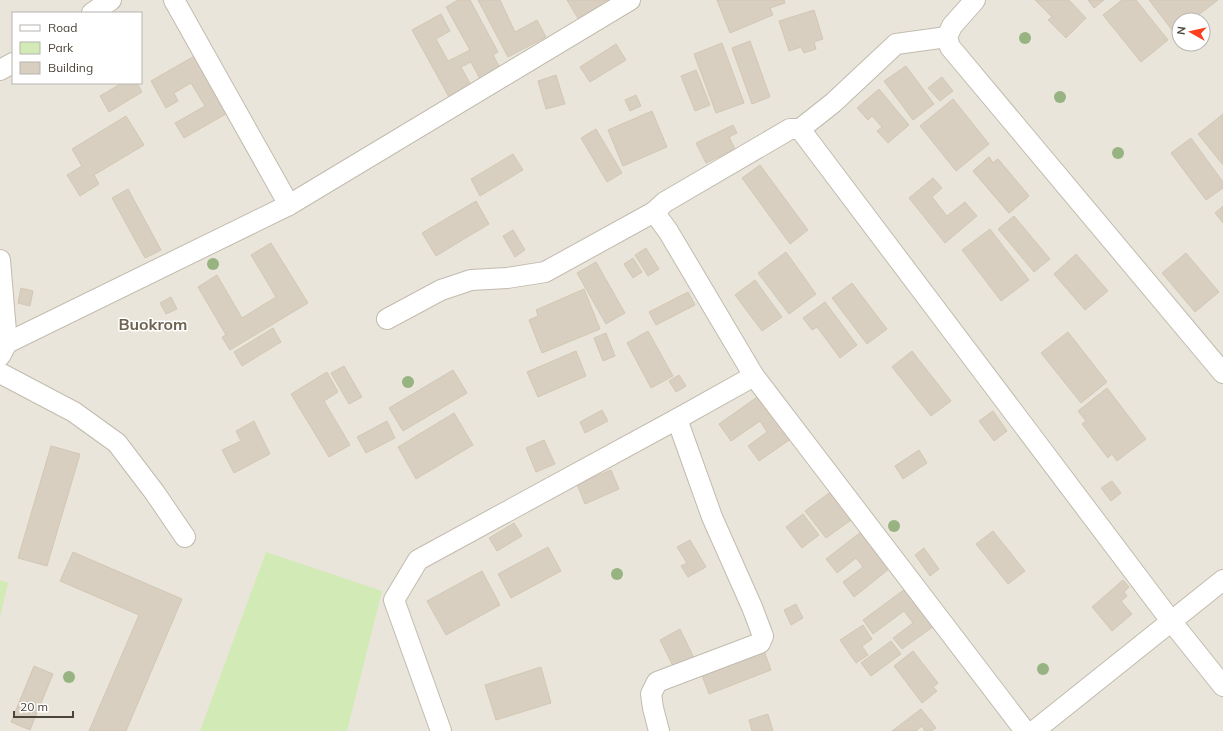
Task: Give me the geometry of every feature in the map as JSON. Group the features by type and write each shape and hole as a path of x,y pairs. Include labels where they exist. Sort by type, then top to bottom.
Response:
{"street":[{"path":"93,12 111,0"},
{"path":"174,0 289,205"},
{"path":"0,260 3,349 289,205 630,0"},
{"path":"976,0 952,26 947,37 950,47 1223,373"},
{"path":"387,319 441,290 471,280 507,278 545,272 654,212 665,202 790,129 800,129 833,103 896,44 947,37"},
{"path":"0,70 12,63"},
{"path":"800,129 1171,621 1223,686"},
{"path":"654,212 668,231 754,376 1025,731"},
{"path":"0,373 74,412 117,443 155,493 185,537"},
{"path":"441,731 394,600 418,560 754,376"},
{"path":"659,731 651,694 657,682 760,643 763,636 752,606 712,516 677,419"},
{"path":"1034,731 1223,580"}],"shaded area":[{"path":"0,0 1223,0 1223,731 0,731"}],"green space":[{"path":"266,552 382,591 347,731 200,731"},
{"path":"0,580 8,583 0,617"}],"building":[{"path":"458,0 470,0 498,52 493,55 500,68 480,79 471,62 461,67 471,85 449,97 412,30 441,14 450,31 436,39 448,61 470,50 446,7"},
{"path":"478,0 500,0 515,32 537,20 546,37 508,57"},
{"path":"567,0 610,0 579,20"},
{"path":"717,0 784,0 785,3 770,8 773,15 730,33"},
{"path":"1035,0 1069,0 1086,18 1066,38 1048,20 1052,17"},
{"path":"1088,0 1104,0 1094,8"},
{"path":"1122,0 1136,0 1168,40 1141,62 1103,15"},
{"path":"1149,0 1218,0 1202,12 1171,12 1171,29"},
{"path":"814,10 823,39 814,42 816,49 804,53 801,47 789,51 779,21"},
{"path":"750,41 770,97 752,104 732,48"},
{"path":"722,43 744,103 716,113 694,54"},
{"path":"616,44 626,60 590,82 580,67"},
{"path":"198,54 231,111 184,138 175,123 205,106 191,83 174,93 178,101 166,108 151,81"},
{"path":"906,66 934,104 913,120 884,81"},
{"path":"696,70 710,105 695,111 681,76"},
{"path":"556,75 565,104 546,109 538,81"},
{"path":"942,77 953,91 940,101 928,88"},
{"path":"120,84 138,84 142,92 109,112 100,96"},
{"path":"879,89 909,125 888,143 877,131 882,127 872,116 868,120 857,108"},
{"path":"636,95 641,106 630,111 625,100"},
{"path":"953,99 989,144 956,171 920,126"},
{"path":"652,111 667,147 623,166 608,130"},
{"path":"1223,114 1223,165 1198,134"},
{"path":"126,116 144,145 94,175 99,184 80,196 67,175 82,166 72,149"},
{"path":"733,125 737,133 729,137 735,149 706,163 696,143"},
{"path":"596,129 622,173 607,182 581,138"},
{"path":"1191,138 1223,182 1223,188 1206,200 1171,153"},
{"path":"513,154 523,170 480,196 471,179"},
{"path":"989,157 993,163 998,159 1029,196 1009,213 973,171"},
{"path":"989,157 993,163 998,159 1029,196 1009,213 973,171"},
{"path":"760,165 808,230 790,244 742,178"},
{"path":"933,178 942,188 932,197 947,216 965,202 977,216 945,243 909,198"},
{"path":"128,189 161,250 145,258 112,198"},
{"path":"476,201 489,224 436,256 422,233"},
{"path":"1223,206 1223,223 1215,213"},
{"path":"1014,216 1050,259 1034,272 998,229"},
{"path":"990,229 1029,280 1001,301 962,250"},
{"path":"513,230 525,250 515,257 503,236"},
{"path":"271,243 308,303 230,350 222,337 226,335 198,287 217,275 242,318 276,297 251,255"},
{"path":"646,248 659,269 648,276 635,255"},
{"path":"786,252 816,294 789,314 758,273"},
{"path":"1186,253 1219,292 1195,312 1162,273"},
{"path":"1076,254 1108,291 1085,310 1054,274"},
{"path":"633,258 642,272 633,278 624,264"},
{"path":"596,262 625,313 606,324 577,273"},
{"path":"755,280 782,317 762,331 735,295"},
{"path":"852,283 887,329 867,344 832,298"},
{"path":"21,288 33,291 30,306 18,303"},
{"path":"584,289 600,329 542,353 529,320 538,316 536,310"},
{"path":"688,292 695,305 656,325 649,312"},
{"path":"171,297 177,309 166,314 160,303"},
{"path":"825,302 857,345 840,358 817,327 812,330 803,318"},
{"path":"273,328 281,342 242,366 234,352"},
{"path":"648,331 673,376 651,388 627,343"},
{"path":"1068,332 1107,382 1081,403 1041,353"},
{"path":"606,333 615,356 603,361 594,338"},
{"path":"576,351 586,376 538,397 527,372"},
{"path":"912,351 951,401 931,416 892,367"},
{"path":"344,366 362,397 349,404 331,373"},
{"path":"453,370 467,393 403,431 389,408"},
{"path":"327,372 338,392 324,401 350,445 329,457 291,394"},
{"path":"679,375 686,386 676,392 669,381"},
{"path":"1107,388 1146,439 1117,461 1112,454 1108,458 1082,424 1086,421 1078,411"},
{"path":"760,395 795,436 759,461 748,446 767,432 760,421 731,441 719,424"},
{"path":"602,410 608,421 585,433 580,422"},
{"path":"993,411 1007,431 994,441 979,421"},
{"path":"454,413 473,445 416,479 398,447"},
{"path":"254,421 270,454 234,473 222,450 241,441 236,431"},
{"path":"387,421 395,438 366,453 357,437"},
{"path":"544,440 555,464 536,472 526,448"},
{"path":"51,446 80,454 47,566 18,558"},
{"path":"919,450 927,463 903,479 895,466"},
{"path":"611,470 619,489 585,504 577,484"},
{"path":"1112,481 1121,493 1111,501 1101,488"},
{"path":"837,487 858,515 826,538 805,511"},
{"path":"803,514 819,535 802,548 786,527"},
{"path":"514,523 522,536 497,551 489,538"},
{"path":"866,528 894,565 854,597 843,582 863,567 856,558 837,573 826,559"},
{"path":"993,531 1025,571 1008,584 976,544"},
{"path":"690,540 706,567 688,577 681,566 687,563 677,547"},
{"path":"548,547 561,571 511,598 498,574"},
{"path":"924,548 939,569 930,576 915,555"},
{"path":"73,552 182,599 126,731 89,731 139,615 60,581"},
{"path":"482,571 500,605 446,635 427,601"},
{"path":"1123,580 1129,587 1124,592 1127,596 1121,601 1132,614 1112,631 1092,607"},
{"path":"909,586 937,624 902,649 893,638 913,623 904,611 873,634 863,620"},
{"path":"796,604 803,618 791,625 784,610"},
{"path":"863,625 872,639 862,646 868,655 856,663 840,640"},
{"path":"680,629 694,658 674,668 660,640"},
{"path":"891,641 901,654 871,676 861,663"},
{"path":"763,648 771,670 709,694 701,673"},
{"path":"913,651 938,683 933,687 937,691 922,703 894,666"},
{"path":"34,666 53,674 30,730 11,722"},
{"path":"541,667 551,703 496,720 485,685"},
{"path":"921,709 936,728 931,731 925,731 922,726 916,731 892,731"},
{"path":"768,714 773,731 752,731 749,720"}],"district":[{"name":"Buokrom","path":"153,324"}]}
